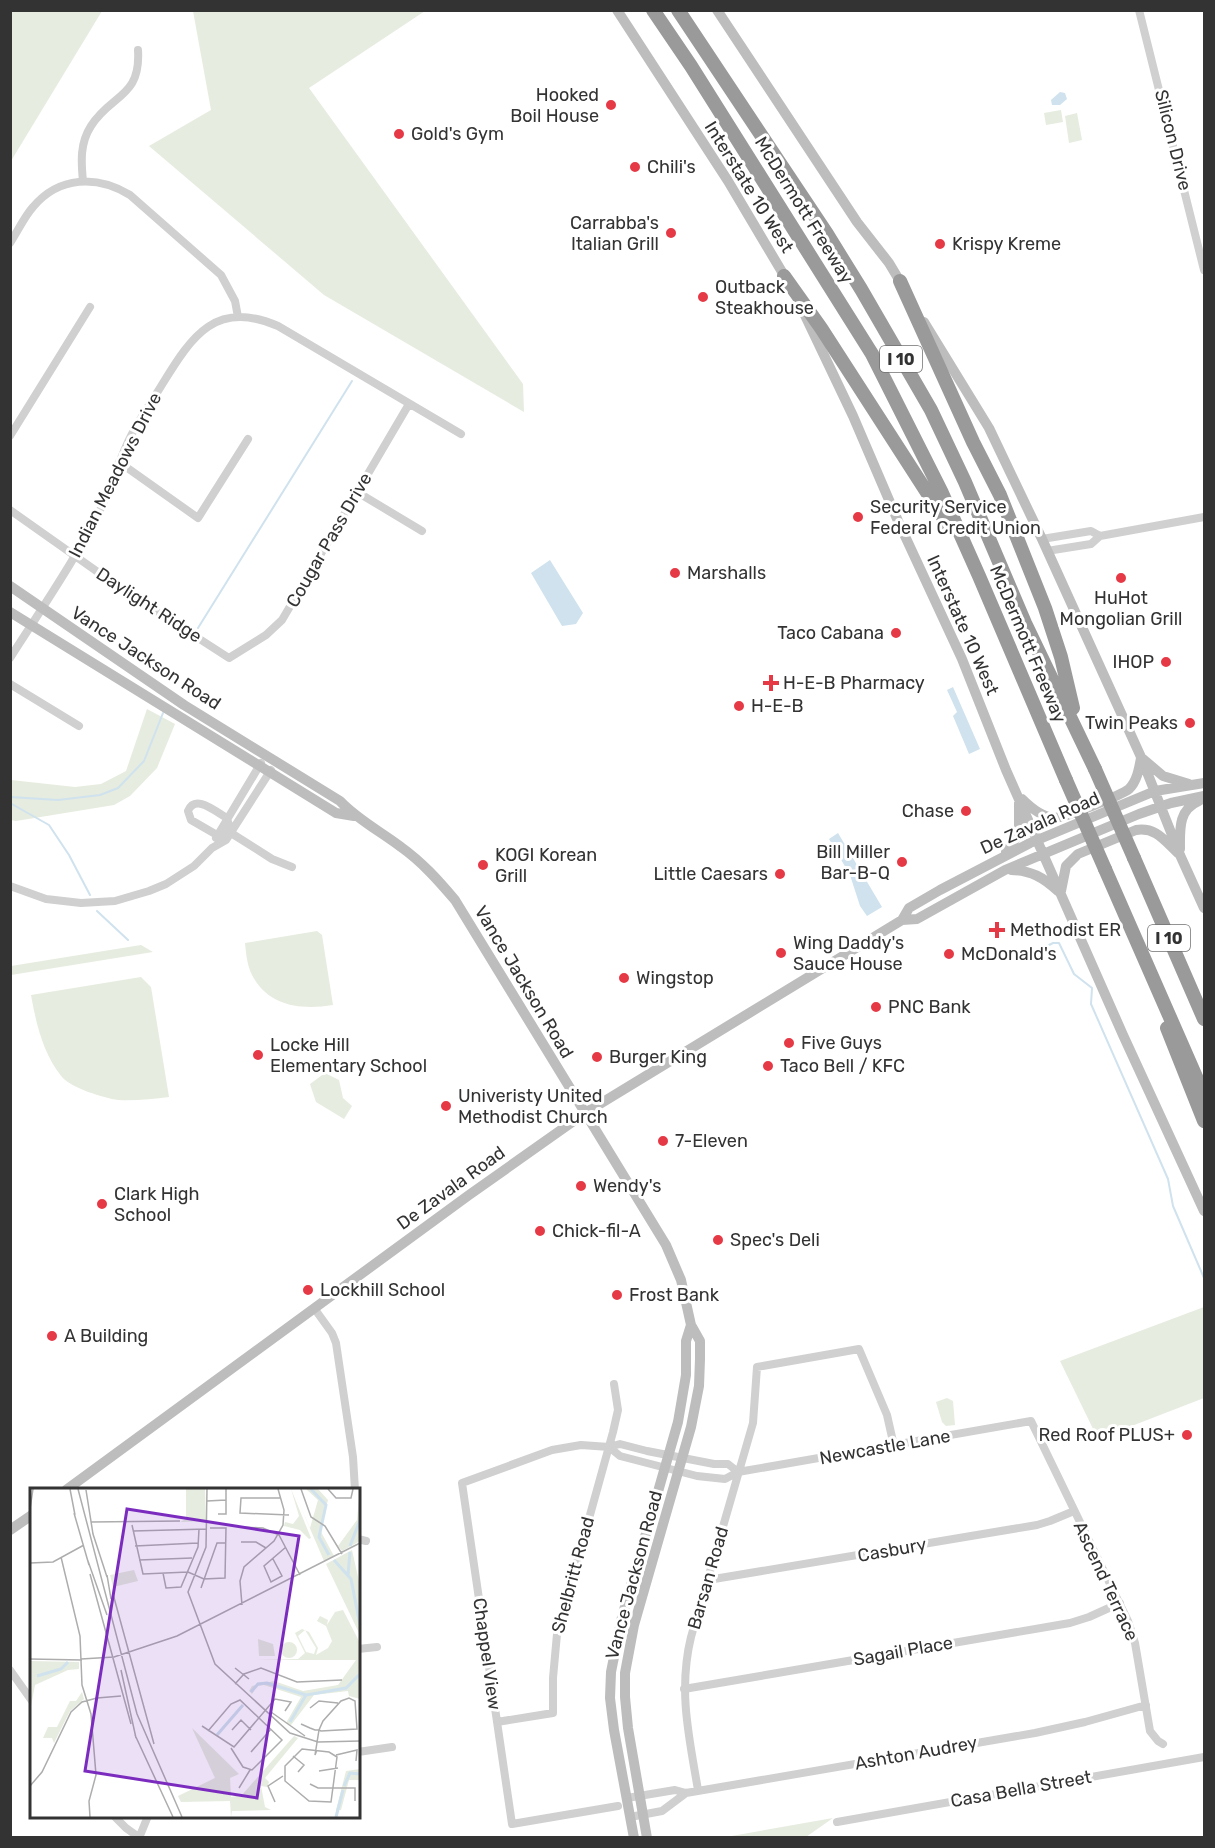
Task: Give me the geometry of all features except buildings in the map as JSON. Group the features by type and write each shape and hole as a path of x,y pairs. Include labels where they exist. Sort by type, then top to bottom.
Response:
{"highway":[{"name":"McDermott Freeway","path":"653,10 703,85 872,354 942,494 979,576 1204,1095"},
{"name":"McDermott Freeway","path":"678,10 833,243 931,411 965,482 1025,623 1095,769 1204,1019"},
{"path":"784,276 821,328 979,576"},
{"path":"900,281 1000,495 1046,608 1061,657 1079,734"},
{"path":"1135,935 1174,1050 1204,1121"}],"main road":[{"name":"Interstate 10 West","path":"617,10 728,181 784,276 848,406 898,521 963,659 1006,770 1204,1211"},
{"path":"717,10 857,222 900,281 989,428 1141,757 1204,908"},
{"name":"Vance Jackson Road","path":"10,586 184,705 340,801 354,816 414,856 436,878 455,900 666,1245 681,1280 691,1325 700,1341 699,1386 679,1472 634,1625 626,1673 625,1697 628,1728 647,1838"},
{"name":"Vance Jackson Road","path":"10,612 336,813 354,816"},
{"path":"1019,797 1043,815 1054,818 1065,816 1129,789 1138,773 1141,757"},
{"path":"1141,757 1163,776 1192,785"},
{"name":"De Zavala Road","path":"902,920 909,908 1004,855 1155,791 1204,783"},
{"path":"1004,855 1019,834 1019,797"},
{"path":"1180,855 1180,824 1184,813 1191,804 1204,797"},
{"name":"De Zavala Road","path":"69,1488 585,1113 902,920 917,919 1005,870 1044,854 1161,807 1204,797"},
{"path":"1061,894 1064,870 1078,854 1136,830 1146,829 1156,833 1180,855"},
{"path":"1005,870 1030,871 1061,894"},
{"name":"Vance Jackson Road","path":"634,1838 630,1817 623,1802 610,1698 611,1672 622,1617 684,1393 686,1341 691,1325"},
{"path":"10,1530 30,1516"}],"street":[{"name":"Silicon Drive","path":"1139,10 1204,270"},
{"path":"82,181 82,150 85,139 101,113 123,96 133,83 139,62 138,50"},
{"path":"10,243 32,208 42,197 61,186 82,181 103,182 130,195 212,266 230,290 238,317"},
{"path":"10,436 90,307"},
{"name":"Indian Meadows Drive","path":"10,658 92,526 132,433 184,348 201,331 211,326 238,317 259,319 278,326 461,435"},
{"name":"Cougar Pass Drive","path":"229,658 266,635 282,620 409,404"},
{"path":"119,462 198,518 248,439"},
{"path":"357,492 422,531"},
{"name":"Daylight Ridge","path":"10,510 119,587 229,658"},
{"path":"1047,551 1091,544 1100,536 1204,517"},
{"path":"1042,539 1091,531 1100,536"},
{"path":"10,684 79,726"},
{"path":"212,848 217,835 267,754"},
{"path":"10,886 55,900 81,903 115,901 166,884 194,866 212,848 226,840 277,761"},
{"path":"231,833 227,818 202,803 194,803 190,806 188,812 191,820 217,835 231,833 272,859 292,867"},
{"path":"314,1308 332,1333 336,1343 353,1457 355,1488"},
{"name":"Barsan Road","path":"698,1790 685,1709 687,1652 753,1423 757,1367 859,1349 887,1415 894,1446"},
{"name":"Shelbritt Road","path":"497,1722 554,1713 553,1678 557,1634 618,1410 614,1384"},
{"name":"Newcastle Lane","path":"609,1447 620,1455 664,1468 725,1479 738,1472 1031,1422"},
{"name":"Ascend Terrace","path":"1031,1422 1120,1604 1135,1643 1150,1731 1163,1744"},
{"name":"Newcastle Lane","path":"462,1483 552,1450 581,1445 609,1447 620,1443 682,1458 714,1464 728,1464 738,1472"},
{"path":"632,1459 635,1448"},
{"path":"712,1478 714,1464"},
{"name":"Chappel View","path":"462,1483 512,1824"},
{"name":"Casbury","path":"708,1580 1037,1525 1074,1511"},
{"name":"Sagail Place","path":"684,1689 1070,1623 1120,1604"},
{"path":"360,1650 377,1647"},
{"path":"10,1670 30,1698"},
{"name":"Ashton Audrey","path":"630,1817 662,1811 686,1793 698,1790 1035,1732 1085,1722 1146,1705"},
{"path":"360,1752 392,1747"},
{"name":"Casa Bella Street","path":"837,1822 1204,1757"},
{"name":"Ashton Audrey","path":"512,1824 623,1802 641,1796 675,1790 686,1793"},
{"path":"664,1792 670,1805"},
{"path":"116,1818 139,1837 147,1818"}],"shaded area":[{"path":"10,11 102,11 11,161 10,161"},
{"path":"193,11 425,11 309,88 523,384 524,412 324,295 149,146 211,110"},
{"path":"1061,110 1063,122 1046,125 1044,113"},
{"path":"1077,113 1082,140 1069,143 1065,116"},
{"path":"147,709 175,724 157,768 130,796 114,805 11,820 11,780 75,787 101,784 126,771"},
{"path":"317,931 322,935 333,1005 298,1006 287,1004 267,994 250,971 245,943"},
{"path":"141,945 153,952 11,975 11,966"},
{"path":"141,977 151,987 169,1097 118,1100 88,1092 66,1081 55,1068 45,1048 31,995"},
{"path":"325,1073 339,1080 343,1098 352,1106 344,1119 316,1102 310,1084"},
{"path":"1204,1307 1204,1398 1098,1439 1060,1361"},
{"path":"947,1398 953,1401 955,1425 946,1426 942,1422 936,1402"},
{"path":"833,1818 806,1837 726,1837"}],"water":[{"path":"1060,92 1065,93 1067,99 1060,105 1052,105 1051,100"},
{"path":"550,560 583,613 576,624 562,626 531,573"},
{"path":"953,687 980,749 969,754 953,716 957,712 947,690"},
{"path":"838,833 882,907 867,916 860,906 850,875 829,839"}],"waterway":[{"path":"198,628 352,381"},
{"path":"10,797 58,800 100,795 118,788 144,761 163,713"},
{"path":"10,803 49,825 69,855 90,895"},
{"path":"97,911 128,940"},
{"path":"1036,952 1053,943 1059,943 1074,974 1092,988 1091,1004 1168,1179 1173,1206 1204,1278"}],"place":[{"name":"Hooked Boil House","path":"611,105"},
{"name":"Gold's Gym","path":"399,134"},
{"name":"Chili's","path":"635,167"},
{"name":"Carrabba's Italian Grill","path":"671,233"},
{"name":"Krispy Kreme","path":"940,244"},
{"name":"Outback Steakhouse","path":"703,297"},
{"name":"Security Service Federal Credit Union","path":"858,517"},
{"name":"Marshalls","path":"675,573"},
{"name":"HuHot Mongolian Grill","path":"1121,578"},
{"name":"Taco Cabana","path":"896,633"},
{"name":"IHOP","path":"1166,662"},
{"name":"H-E-B Pharmacy","path":"771,683"},
{"name":"H-E-B","path":"739,706"},
{"name":"Twin Peaks","path":"1190,723"},
{"name":"Chase","path":"966,811"},
{"name":"Bill Miller Bar-B-Q","path":"902,862"},
{"name":"KOGI Korean Grill","path":"483,865"},
{"name":"Little Caesars","path":"780,874"},
{"name":"Methodist ER","path":"997,930"},
{"name":"Wing Daddy's Sauce House","path":"781,953"},
{"name":"McDonald's","path":"949,954"},
{"name":"Wingstop","path":"624,978"},
{"name":"PNC Bank","path":"876,1007"},
{"name":"Five Guys","path":"789,1043"},
{"name":"Locke Hill Elementary School","path":"258,1055"},
{"name":"Burger King","path":"597,1057"},
{"name":"Taco Bell / KFC","path":"768,1066"},
{"name":"Univeristy United Methodist Church","path":"446,1106"},
{"name":"7-Eleven","path":"663,1141"},
{"name":"Wendy's","path":"581,1186"},
{"name":"Clark High School","path":"102,1204"},
{"name":"Chick-fil-A","path":"540,1231"},
{"name":"Spec's Deli","path":"718,1240"},
{"name":"Lockhill School","path":"308,1290"},
{"name":"Frost Bank","path":"617,1295"},
{"name":"A Building","path":"52,1336"},
{"name":"Red Roof PLUS+","path":"1187,1435"}]}
